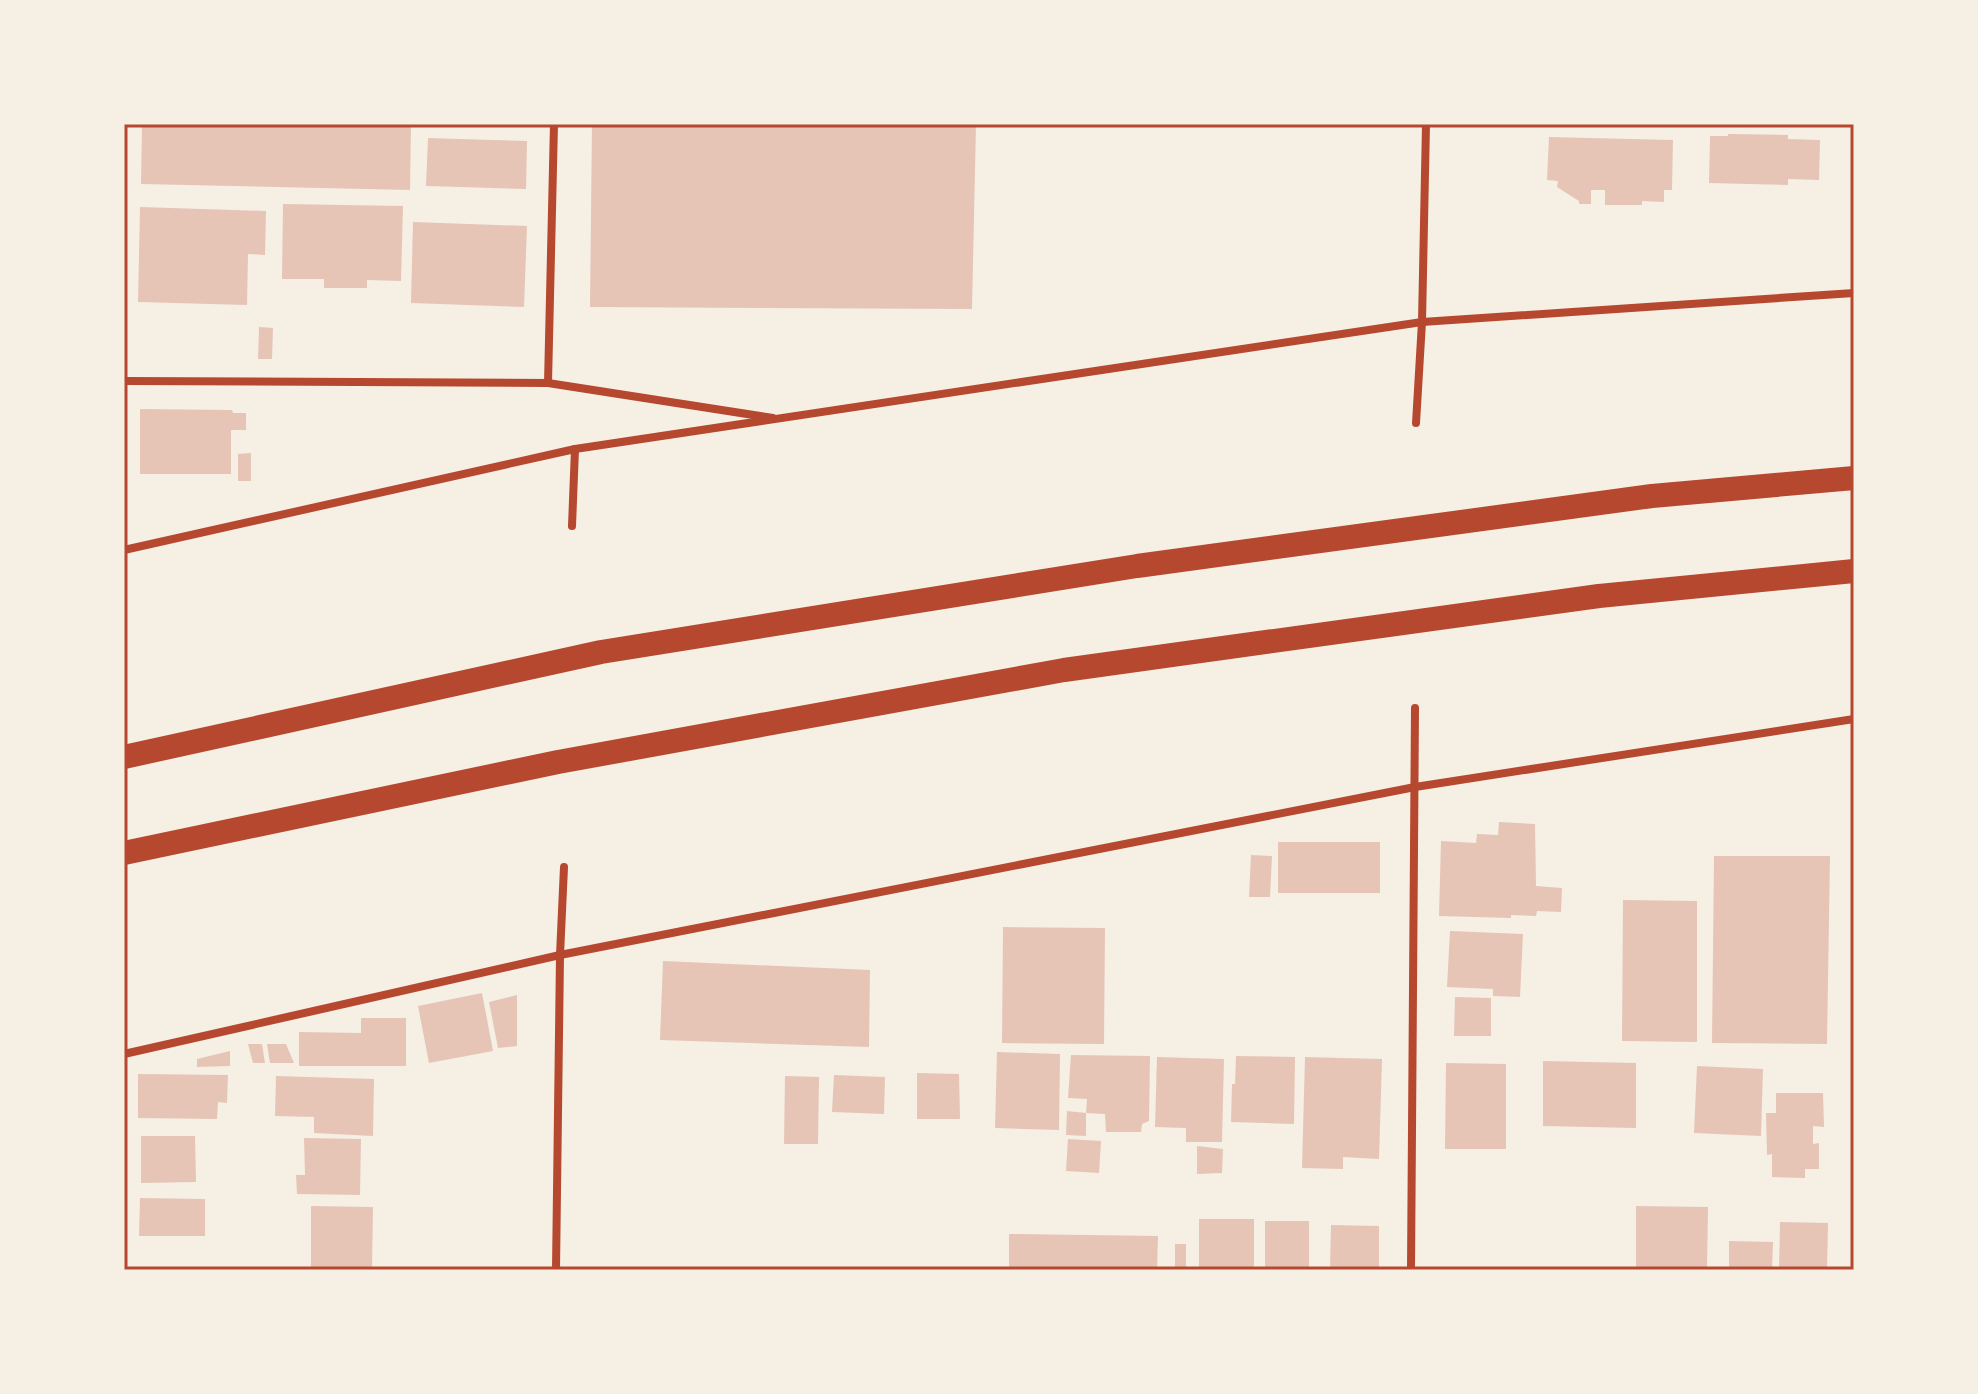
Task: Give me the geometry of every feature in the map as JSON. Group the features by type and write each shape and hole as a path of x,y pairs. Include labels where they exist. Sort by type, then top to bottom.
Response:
{"highway":[{"path":"124,757 601,652 1168,562 1652,496 1854,478"},
{"path":"124,853 558,762 1064,670 1599,596 1854,571"}],"street":[{"path":"548,383 554,124"},
{"path":"1416,423 1422,322 1426,124"},
{"path":"124,550 575,449 1422,322 1854,293"},
{"path":"124,381 548,383 782,419"},
{"path":"572,526 575,449"},
{"path":"1411,1270 1415,708"},
{"path":"124,1054 560,955 1415,787 1854,719"},
{"path":"556,1270 564,867"}],"building":[{"path":"142,124 411,124 410,190 141,184"},
{"path":"592,124 976,124 972,309 590,307"},
{"path":"1788,135 1788,139 1820,140 1819,180 1788,179 1788,185 1709,183 1710,136"},
{"path":"1549,137 1673,140 1672,190 1664,190 1664,202 1605,205 1605,190 1591,190 1591,204 1579,204 1557,187 1558,181 1547,180"},
{"path":"428,138 527,141 526,189 426,186"},
{"path":"283,204 403,206 401,281 367,280 367,288 324,288 324,279 282,279"},
{"path":"140,207 266,211 265,255 248,254 247,305 138,302"},
{"path":"413,222 527,226 524,307 411,303"},
{"path":"259,327 273,328 272,359 258,359"},
{"path":"140,409 232,410 233,413 246,413 246,430 231,430 231,474 140,474"},
{"path":"251,453 251,481 238,481 238,454"},
{"path":"1499,822 1535,824 1536,886 1562,888 1561,912 1537,911 1536,916 1511,915 1511,918 1439,916 1441,841 1476,843 1477,834 1498,835"},
{"path":"1278,842 1380,842 1380,893 1278,893"},
{"path":"1251,855 1272,856 1270,897 1249,897"},
{"path":"1714,856 1830,856 1827,1044 1712,1043"},
{"path":"1623,900 1697,901 1697,1042 1622,1041"},
{"path":"1003,927 1105,928 1104,1044 1002,1043"},
{"path":"1450,931 1523,934 1520,997 1493,996 1493,989 1447,987"},
{"path":"663,961 870,970 869,1047 660,1040"},
{"path":"482,993 493,1051 429,1063 418,1006"},
{"path":"517,995 517,1046 498,1048 489,1002"},
{"path":"1455,997 1491,998 1491,1036 1454,1036"},
{"path":"361,1018 406,1018 406,1066 299,1066 299,1032 361,1033"},
{"path":"248,1044 262,1044 265,1063 253,1063"},
{"path":"267,1044 286,1044 294,1063 270,1063"},
{"path":"230,1051 230,1066 197,1067 197,1059"},
{"path":"997,1052 1060,1054 1059,1130 995,1128"},
{"path":"1071,1055 1150,1056 1149,1121 1142,1124 1141,1132 1106,1132 1105,1114 1086,1113 1087,1099 1068,1098"},
{"path":"1236,1056 1295,1057 1294,1124 1231,1122"},
{"path":"1157,1057 1224,1059 1222,1142 1186,1142 1186,1128 1155,1127"},
{"path":"1305,1057 1382,1059 1379,1159 1343,1157 1343,1169 1302,1168"},
{"path":"1543,1061 1636,1063 1636,1128 1543,1126"},
{"path":"1446,1063 1506,1064 1506,1149 1445,1149"},
{"path":"1697,1066 1763,1069 1761,1136 1694,1133"},
{"path":"917,1073 959,1074 960,1119 917,1119"},
{"path":"138,1074 228,1075 227,1103 218,1102 217,1119 138,1118"},
{"path":"834,1075 885,1077 884,1114 832,1112"},
{"path":"276,1076 374,1079 373,1136 314,1133 314,1117 275,1116"},
{"path":"785,1076 819,1077 818,1144 784,1144"},
{"path":"1776,1093 1823,1093 1824,1127 1813,1126 1813,1144 1819,1143 1819,1169 1805,1169 1805,1178 1772,1177 1772,1154 1767,1155 1766,1113 1776,1113"},
{"path":"1067,1111 1086,1113 1086,1136 1066,1135"},
{"path":"141,1136 195,1136 196,1182 141,1183"},
{"path":"304,1138 361,1139 360,1195 297,1194 296,1175 305,1175"},
{"path":"1068,1139 1101,1141 1099,1173 1066,1171"},
{"path":"1197,1146 1223,1149 1222,1173 1197,1174"},
{"path":"140,1198 205,1199 205,1236 139,1236"},
{"path":"311,1206 373,1207 372,1270 311,1269"},
{"path":"1636,1206 1708,1207 1707,1270 1636,1270"},
{"path":"1199,1219 1254,1219 1254,1270 1199,1270"},
{"path":"1265,1221 1309,1221 1309,1270 1265,1270"},
{"path":"1780,1222 1828,1223 1827,1270 1779,1270"},
{"path":"1331,1225 1379,1226 1379,1270 1330,1270"},
{"path":"1009,1234 1158,1236 1157,1270 1009,1270"},
{"path":"1729,1241 1773,1242 1772,1270 1729,1270"},
{"path":"1175,1244 1186,1244 1186,1270 1175,1270"}]}
